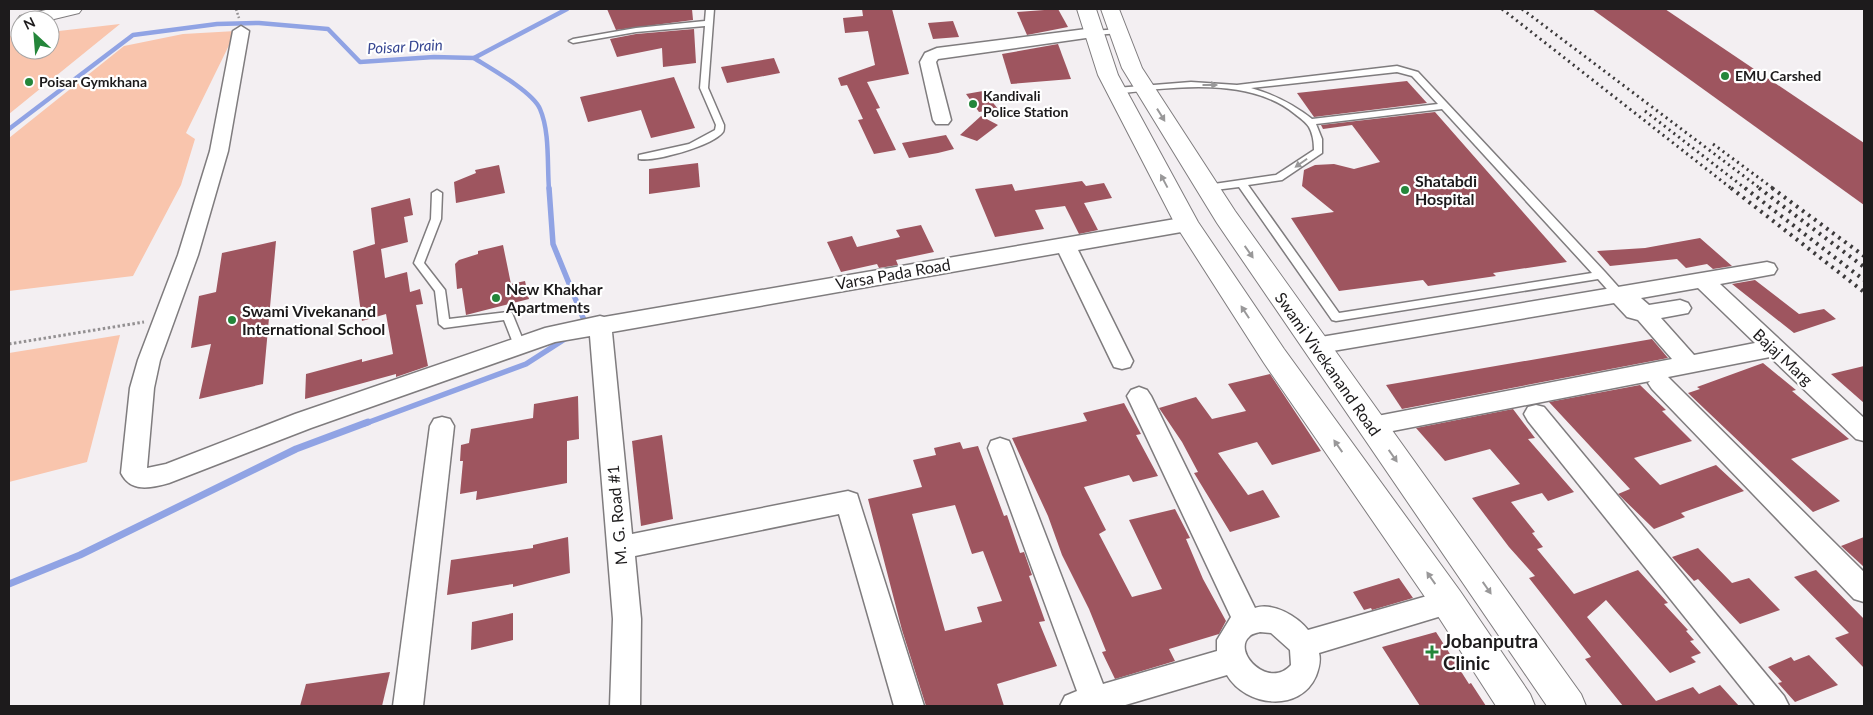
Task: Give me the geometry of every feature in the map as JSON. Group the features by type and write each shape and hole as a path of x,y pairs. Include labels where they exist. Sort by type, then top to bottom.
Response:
{"main road":[{"path":"9,14 31,9"},
{"name":"Swami Vivekanand Road","path":"1086,9 1107,24 1132,68 1207,188 1315,346 1487,588 1568,706"},
{"name":"Swami Vivekanand Road","path":"1107,24 1108,75 1187,224 1280,364 1448,602 1517,706"}],"street":[{"path":"164,319 188,255 219,151 240,23"},
{"path":"942,120 928,62 931,56 937,53 1107,24"},
{"name":"Varsa Pada Road","path":"164,319 142,388 133,473 145,479 168,473 303,421 553,334 600,324 1187,224"},
{"path":"1065,245 1122,361"},
{"path":"1315,346 1767,269"},
{"name":"Bajaj Marg","path":"1703,281 1864,432"},
{"path":"1622,293 1644,313 1689,364"},
{"path":"1644,313 1680,308"},
{"name":"M. G. Road #1","path":"600,324 627,619 625,706"},
{"path":"1372,426 1773,348"},
{"path":"1660,383 1864,590"},
{"path":"1139,396 1247,621"},
{"path":"1536,414 1774,706"},
{"path":"408,706 442,426"},
{"path":"1000,448 1089,704 1233,660"},
{"path":"620,548 848,502 909,706"},
{"path":"1302,645 1448,602"},
{"path":"1258,619 1281,624 1292,631 1302,645 1306,662 1304,672 1298,680 1289,686 1282,697 1250,680 1240,671 1233,660 1230,648 1232,637 1238,628 1247,621 1258,619"}],"lane":[{"path":"642,157 697,145 708,141 719,131 720,125 704,88 710,9"},
{"path":"573,41 636,30 709,23"},
{"path":"1240,88 1397,69 1415,74 1601,274 1622,293"},
{"path":"1116,90 1144,87 1216,85 1240,88 1264,94 1284,103 1311,122 1316,134 1319,151 1279,178 1207,188"},
{"path":"1311,122 1446,106"},
{"path":"1242,184 1336,317 1601,274"},
{"path":"437,193 436,220 419,263 440,290 444,324 508,316 519,345"}],"path":[{"path":"236,9 240,23"},
{"path":"9,344 164,319"}],"shaded area":[{"name":"Poisar Gymkhana","path":"120,24 9,114 9,36 10,60 60,60 60,31"},
{"path":"236,31 186,133 195,139 181,185 133,276 9,291 9,138 124,46 183,34"},
{"path":"120,335 87,462 9,482 9,353"}],"building":[{"path":"607,9 692,9 693,20 616,30"},
{"path":"862,9 892,9 909,74 867,82 880,108 876,109 896,150 874,154 858,120 863,119 847,85 841,86 838,78 875,65 868,31 845,33 843,18 863,16"},
{"path":"1058,9 1068,27 1027,35 1017,12"},
{"name":"EMU Carshed","path":"1592,9 1665,9 1864,143 1864,205"},
{"path":"953,21 959,37 933,39 928,23"},
{"path":"694,29 696,63 663,67 662,48 617,57 610,39 636,34"},
{"path":"1058,44 1071,79 1011,84 1002,54"},
{"path":"774,58 780,73 727,83 721,67"},
{"path":"674,77 695,128 651,138 641,110 588,122 580,97"},
{"path":"1407,81 1427,103 1314,117 1297,93"},
{"path":"983,91 998,109 979,112 966,94"},
{"name":"Shatabdi Hospital","path":"1435,112 1567,262 1493,273 1496,276 1428,286 1423,280 1339,291 1291,218 1334,212 1302,186 1304,170 1315,165 1334,164 1354,169 1380,162 1352,125 1323,129 1321,125"},
{"path":"981,116 998,125 977,141 960,135"},
{"path":"946,135 954,149 938,153 909,158 902,143"},
{"path":"698,163 700,187 649,194 649,169"},
{"path":"499,165 505,193 456,203 454,182 476,173 475,170"},
{"path":"1082,181 1086,186 1104,183 1112,198 1084,203 1098,230 1079,234 1065,206 1035,210 1044,229 995,237 975,189 1012,184 1015,191"},
{"path":"410,198 413,215 404,217 408,242 381,249 385,278 407,272 410,292 420,289 423,304 416,305 428,366 396,377 396,374 305,399 306,374 362,359 362,362 393,354 386,314 362,321 353,251 375,244 371,208"},
{"path":"921,225 934,252 896,260 898,265 879,268 877,264 841,272 827,242 852,236 857,247 900,237 896,230"},
{"path":"1700,238 1732,266 1713,269 1707,264 1686,268 1677,259 1610,266 1597,251 1645,248"},
{"name":"Swami Vivekanand International School","path":"276,241 263,384 199,399 211,344 191,348 199,296 216,292 222,253"},
{"path":"503,245 511,284 525,281 529,299 466,315 462,288 457,289 455,264 459,260 478,254 478,251"},
{"path":"1755,280 1799,314 1824,309 1836,319 1794,333 1732,284"},
{"path":"1652,339 1668,358 1402,409 1386,385"},
{"path":"1763,363 1796,390 1792,391 1849,439 1791,459 1840,501 1813,512 1688,393 1700,389 1697,387"},
{"path":"1864,366 1864,403 1831,374"},
{"path":"1270,374 1321,451 1272,465 1257,442 1218,453 1248,495 1263,490 1280,517 1230,532 1194,473 1198,472 1182,442 1159,408 1196,397 1212,419 1246,411 1228,384"},
{"path":"1640,385 1666,410 1662,411 1692,441 1634,458 1660,485 1716,465 1744,491 1681,513 1685,517 1654,529 1618,494 1630,489 1549,402"},
{"path":"578,396 579,439 567,441 567,483 476,500 477,491 460,494 463,461 460,461 461,445 469,443 471,429 533,418 534,404"},
{"path":"1124,403 1141,434 1136,435 1158,476 1133,482 1129,475 1084,487 1106,530 1099,534 1132,597 1162,589 1129,520 1175,509 1190,538 1186,539 1203,579 1226,621 1219,634 1169,649 1175,661 1115,679 1102,652 1106,651 1089,609 1062,555 1048,516 1012,438 1087,421 1083,413"},
{"path":"1513,409 1535,438 1528,439 1574,492 1548,501 1542,493 1511,502 1535,532 1532,533 1543,547 1537,549 1574,594 1638,570 1668,603 1664,604 1688,630 1686,631 1694,640 1690,641 1701,653 1691,657 1696,662 1670,673 1606,600 1587,617 1656,701 1693,687 1699,694 1720,685 1739,706 1623,706 1585,659 1591,657 1529,578 1535,576 1509,547 1472,498 1520,484 1490,449 1445,461 1416,428"},
{"path":"662,435 673,519 641,526 632,441"},
{"path":"960,442 963,449 978,446 1004,516 1007,515 1020,553 1024,552 1032,575 1029,576 1045,621 1039,622 1057,666 997,684 1004,706 926,706 902,630 868,499 922,487 913,460 936,455 934,448","holes":["955,505 972,554 983,551 1002,601 977,607 982,622 945,631 912,514"]},
{"path":"568,537 570,573 513,587 513,584 447,595 451,560 533,548 533,545"},
{"path":"1864,537 1864,567 1841,546"},
{"path":"1698,548 1732,583 1749,578 1780,610 1740,624 1698,579 1694,581 1672,557"},
{"path":"1816,570 1864,619 1864,668 1835,638 1849,633 1794,577"},
{"path":"1399,578 1413,598 1372,610 1371,608 1364,610 1353,592"},
{"path":"513,613 513,640 471,650 472,622"},
{"path":"1436,632 1469,684 1471,683 1486,706 1420,706 1382,647"},
{"path":"1809,655 1838,685 1795,702 1778,683 1782,682 1768,667 1791,657 1794,661"},
{"path":"390,672 382,706 300,706 306,684"}],"waterway":[{"name":"Poisar Drain","path":"474,58 567,9"},
{"name":"Poisar Drain","path":"9,129 133,35 217,24 259,23 328,29 360,62 434,57 474,58"},
{"path":"474,58 520,88 536,102 543,118 547,138 549,189"},
{"path":"549,188 553,244 586,325"},
{"path":"364,424 526,364 568,337"},
{"path":"9,584 80,555 296,449 368,422"}],"railway":[{"path":"1502,9 1732,189"},
{"path":"1522,9 1761,189"},
{"path":"1645,111 1746,189"},
{"path":"1713,144 1774,189"},
{"path":"1731,188 1864,292"},
{"path":"1745,188 1864,280"},
{"path":"1759,188 1864,267"},
{"path":"1772,188 1864,256"}],"place":[{"name":"EMU Carshed","path":"1725,76"},
{"name":"Poisar Gymkhana","path":"29,82"},
{"name":"Kandivali Police Station","path":"973,104"},
{"name":"Shatabdi Hospital","path":"1405,190"},
{"name":"New Khakhar Apartments","path":"496,298"},
{"name":"Swami Vivekanand International School","path":"232,320"},
{"name":"Jobanputra Clinic","path":"1432,652"}]}
